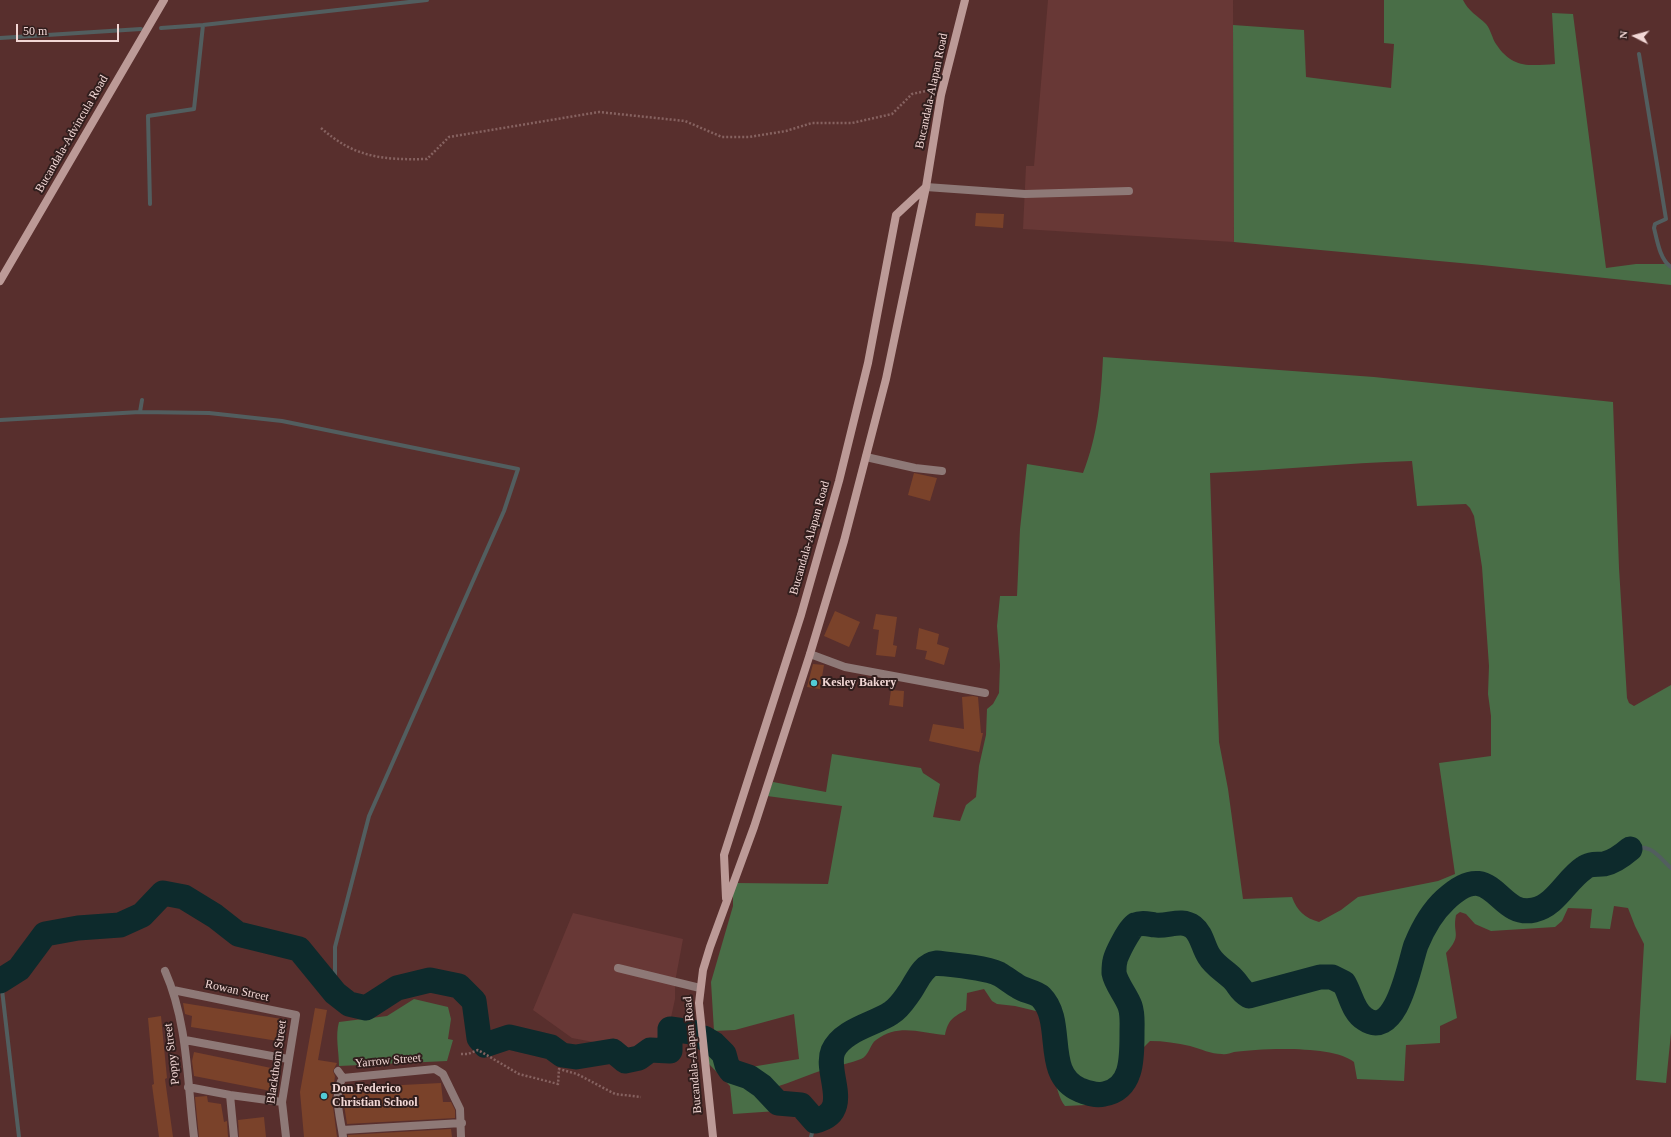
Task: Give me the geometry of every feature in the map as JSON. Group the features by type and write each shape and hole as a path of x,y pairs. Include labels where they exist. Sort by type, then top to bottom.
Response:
{"main road":[{"name":"Bucandala-Advincula Road","path":"0,281 164,0"},
{"name":"Bucandala-Alapan Road","path":"713,1137 700,1021 700,988 710,947 754,826 810,654 866,457 888,368 926,187 941,95 965,0"},
{"name":"Bucandala-Alapan Road","path":"726,903 724,855 799,622 841,474 868,363 896,215 926,187"}],"street":[{"path":"926,187 1025,194 1129,191"},
{"path":"866,457 915,468 942,471"},
{"path":"810,654 845,667 985,693"},
{"path":"618,968 700,988"},
{"name":"Poppy Street","path":"165,971 174,990 185,1040 188,1087 194,1137"},
{"name":"Rowan Street","path":"174,990 296,1015"},
{"name":"Blackthorn Street","path":"286,1137 282,1102 296,1015"},
{"path":"185,1040 288,1059"},
{"name":"Yarrow Street","path":"342,1133 337,1092 341,1075 434,1069 443,1074 460,1109 462,1123"},
{"path":"188,1087 230,1096 282,1102"},
{"path":"230,1096 234,1137"},
{"path":"342,1133 462,1123 461,1137"}],"path":[{"path":"321,128 336,141 363,155 399,160 427,159 449,137 599,112 685,121 722,137 749,137 786,131 812,123 852,123 892,114 912,94 926,91 941,95"},
{"path":"461,1054 468,1054 478,1050 519,1074 558,1084 559,1070 577,1074 615,1094 641,1097"}],"shaded area":[{"path":"1048,0 1233,0 1234,242 1023,229 1026,166 1034,166"},
{"path":"573,913 683,939 675,982 675,999 665,1045 631,1049 572,1038 533,1010"}],"green space":[{"path":"1384,0 1463,0 1470,10 1486,24 1495,42 1508,58 1521,64 1528,65 1555,64 1552,13 1573,14 1606,268 1636,264 1667,264 1671,267 1671,285 1482,265 1234,242 1233,25 1304,30 1306,77 1391,88 1394,44 1384,43"},
{"path":"1103,357 1374,377 1613,402 1619,568 1627,698 1629,703 1634,706 1671,685 1671,1033 1666,1083 1636,1080 1644,944 1628,908 1614,906 1610,929 1590,928 1592,909 1568,908 1562,921 1555,927 1491,931 1475,924 1466,914 1460,912 1456,915 1456,938 1446,953 1457,1018 1440,1026 1440,1043 1406,1045 1404,1081 1357,1079 1354,1062 1331,1053 1314,1050 1261,1049 1218,1054 1180,1044 1150,1041 1144,1047 1139,1073 1126,1097 1086,1105 1065,1106 1060,1098 1055,1083 1040,1012 1015,1006 997,1004 992,1001 984,989 967,993 966,1010 950,1022 945,1035 910,1030 893,1032 876,1040 866,1055 861,1059 829,1068 773,1088 777,1111 733,1114 730,1086 709,1064 706,1035 730,1045 739,1069 799,1059 794,1014 735,1030 714,1031 711,982 733,906 733,894 736,883 828,884 842,806 767,796 773,782 826,792 832,754 921,768 923,773 940,784 933,817 960,821 966,805 976,797 979,766 986,735 987,709 993,704 999,693 1000,665 997,626 1000,596 1017,596 1020,529 1027,464 1083,473 1092,445 1098,416","holes":["1412,461 1417,506 1466,504 1474,516 1482,567 1489,666 1488,694 1491,716 1491,756 1439,763 1455,874 1438,881 1358,897 1341,910 1319,922 1302,913 1296,906 1292,897 1243,899 1228,789 1219,742 1210,473"]},
{"path":"414,999 448,1007 451,1019 448,1039 453,1040 447,1061 339,1066 337,1038 339,1022 387,1016"}],"building":[{"path":"976,213 1004,214 1003,228 975,226"},
{"path":"914,473 937,478 930,501 908,495"},
{"path":"835,611 860,622 849,647 824,636"},
{"path":"876,614 897,617 893,645 897,646 895,657 876,655 879,630 873,629"},
{"path":"919,628 939,634 937,644 949,648 944,665 925,659 927,651 916,649"},
{"path":"813,664 824,665 820,689 807,687"},
{"path":"891,690 904,691 903,707 889,705"},
{"path":"962,697 978,697 981,733 983,733 979,752 929,741 933,724 964,729"},
{"path":"183,1003 288,1020 284,1042 191,1027 192,1016 185,1014"},
{"path":"315,1008 327,1010 318,1060 337,1063 333,1071 335,1076 332,1099 337,1137 304,1137 300,1092"},
{"path":"161,1016 167,1078 165,1079 173,1137 159,1137 152,1085 154,1084 148,1018"},
{"path":"194,1052 276,1069 271,1091 194,1076 192,1061"},
{"path":"441,1083 443,1102 451,1102 455,1110 455,1118 347,1124 343,1098 344,1088"},
{"path":"207,1096 208,1102 221,1104 224,1122 227,1121 228,1137 199,1137 195,1097"},
{"path":"264,1117 266,1137 239,1137 238,1120"},
{"path":"451,1129 452,1137 348,1137 348,1135"}],"waterway":[{"path":"161,28 203,25 427,0"},
{"path":"150,204 148,116 194,109 203,25"},
{"path":"0,38 141,29"},
{"path":"1639,54 1666,219 1655,224 1654,228 1664,260 1671,267"},
{"path":"140,412 142,400"},
{"path":"0,420 140,412 209,413 282,421 518,469 504,511 369,816 335,947 335,993"},
{"path":"1630,849 1649,849 1671,868"},
{"path":"704,1038 714,1044 724,1054 727,1065 731,1071 749,1077 762,1086 778,1103 801,1105 815,1121 827,1116 833,1109 835,1091 831,1060 833,1051 837,1044 859,1028 894,1011 912,989 923,970 931,964 936,963 968,967 999,974 1021,988 1041,997 1048,1008 1052,1020 1061,1072 1068,1082 1080,1090 1101,1095 1114,1091 1121,1086 1126,1079 1131,1061 1132,1013 1115,977 1114,964 1120,948 1130,930 1135,925 1143,923 1160,925 1184,923 1193,927 1198,933 1211,960 1233,979 1241,990 1249,996 1320,977 1332,977 1344,983 1355,1008 1361,1016 1376,1023 1386,1019 1394,1009 1406,981 1416,945 1428,921 1440,905 1461,888 1474,883 1485,885 1511,906 1521,910 1534,910 1542,907 1555,898 1586,866 1611,862 1630,849"},
{"path":"0,981 19,969 45,934 78,928 120,925 142,915 163,893 184,897 215,916 238,934 299,949 335,993 349,1004 366,1008 397,988 430,980 459,986 474,1001 479,1038 485,1045 509,1037 551,1047 562,1055 576,1057 613,1051 625,1061 639,1058 650,1050 670,1051 670,1029 692,1032"},
{"path":"1,981 19,1137"},
{"path":"811,1137 815,1121"}],"place":[{"name":"Kesley Bakery","path":"814,683"},
{"name":"Don Federico Christian School","path":"324,1096"}]}
